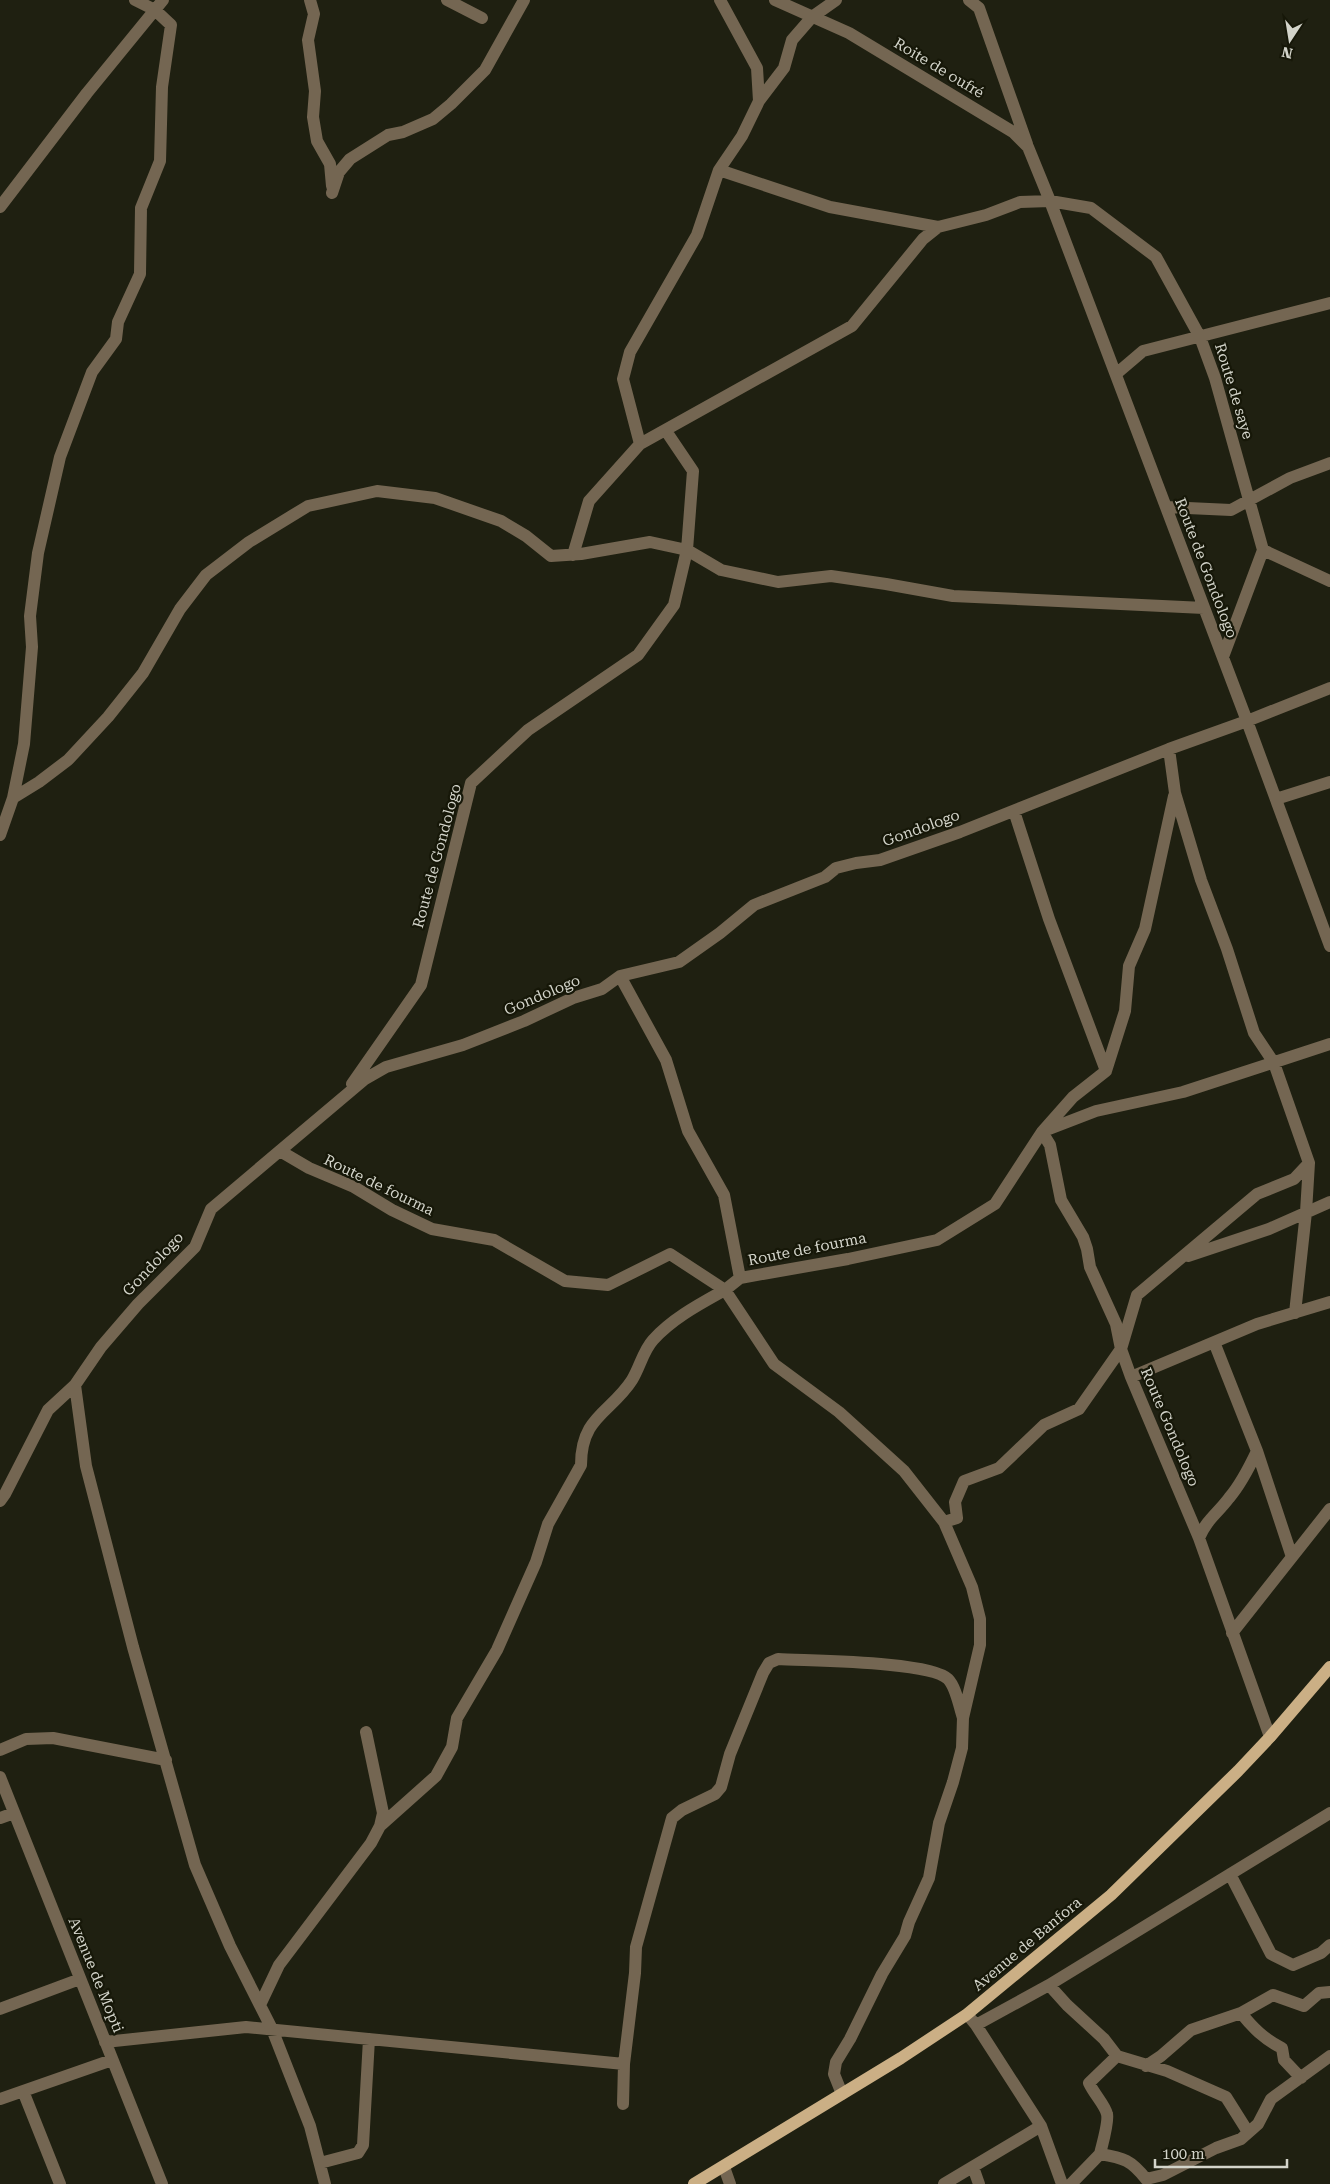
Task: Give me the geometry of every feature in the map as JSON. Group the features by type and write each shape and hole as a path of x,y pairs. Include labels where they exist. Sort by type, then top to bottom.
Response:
{"main road":[{"name":"Avenue de Banfora","path":"694,2184 842,2094 966,2015 1111,1895 1238,1771 1330,1667"}],"street":[{"path":"0,835 13,798 24,744 32,647 30,616 38,553 52,487 60,457 92,372 116,339 118,322 140,274 142,208 160,161 162,87 172,25 159,5 135,0"},
{"path":"310,0 314,14 308,40 314,91 313,117 317,141 330,164 332,193 339,172 350,159 388,135 403,132 432,119 451,104 485,70 524,0"},
{"path":"447,0 482,18"},
{"path":"720,0 757,68 759,102"},
{"name":"Roite de oufré","path":"775,0 848,33 1013,132 1028,147 1050,201"},
{"path":"640,444 623,379 630,352 697,235 719,170 742,136 759,102 784,68 792,40 812,17 836,0"},
{"path":"969,0 979,8 1028,147"},
{"path":"0,207 87,93 159,5"},
{"path":"719,170 830,207 938,227"},
{"name":"Route de saye","path":"938,227 986,215 1020,202 1050,201 1091,208 1156,257 1200,336 1215,378 1263,550"},
{"name":"Route de Gondologo","path":"1050,201 1330,946"},
{"path":"573,554 590,501 640,444 852,326 923,239 938,227"},
{"path":"1116,374 1143,351 1330,303"},
{"name":"Route de Gondologo","path":"344,1096 421,985 471,783 528,730 638,655 674,605 687,550 692,471 666,431"},
{"path":"1166,506 1231,510 1290,478 1330,463"},
{"path":"13,798 39,782 68,760 108,717 143,673 180,609 206,574 249,542 308,506 377,491 436,498 501,521 526,536 551,556 650,542 687,550 720,570 778,582 831,576 953,596 1204,608"},
{"path":"1223,658 1263,550 1330,581"},
{"name":"Gondologo","path":"0,1501 48,1410 75,1385 100,1347 138,1304 195,1246 211,1209 365,1079 386,1067 463,1045 524,1021 573,998 602,989 620,976 679,962 720,933 754,905 826,877 836,868 880,860 1014,811 1169,749 1330,688"},
{"path":"1169,749 1175,793 1201,880 1227,949 1254,1033 1274,1063 1309,1163 1306,1212 1294,1312"},
{"path":"1276,799 1330,782"},
{"path":"1106,1071 1125,1011 1129,966 1145,929 1175,793"},
{"path":"1014,811 1049,919 1106,1071"},
{"path":"620,976 666,1060 688,1131 724,1195 740,1278"},
{"path":"1042,1132 1096,1111 1183,1092 1330,1044"},
{"name":"Route de fourma","path":"280,1151 310,1168 354,1187 392,1210 432,1229 494,1240 565,1281 608,1285 670,1254 725,1290 740,1278 848,1259 937,1240 995,1204 1042,1132 1073,1097 1106,1071"},
{"name":"Route Gondologo","path":"1042,1132 1050,1145 1061,1200 1083,1237 1093,1276 1116,1324 1121,1349 1131,1378 1199,1538 1270,1737"},
{"path":"944,1522 956,1518 955,1502 964,1481 1000,1468 1044,1425 1079,1409 1121,1349 1137,1294 1257,1194 1294,1179 1309,1163"},
{"path":"1181,1258 1270,1229 1330,1202"},
{"path":"380,1826 436,1776 452,1747 457,1718 497,1650 521,1599 536,1562 548,1524 581,1466 581,1455 587,1435 595,1419 632,1380 653,1340 684,1313 725,1290 774,1364 839,1412 904,1470 944,1522 972,1587 980,1619 980,1645 963,1718 962,1748 939,1823 929,1878 909,1922 905,1936 882,1974 850,2039 836,2062 834,2074 842,2094"},
{"path":"1131,1378 1256,1324 1330,1302"},
{"path":"1214,1342 1257,1451 1292,1557"},
{"path":"75,1385 86,1466 133,1647 196,1865 230,1946 272,2029 310,2126 324,2184"},
{"path":"1199,1538 1205,1524 1229,1499 1247,1473 1257,1451"},
{"path":"1232,1633 1330,1509"},
{"path":"623,2104 624,2064 635,1973 636,1947 672,1818 682,1810 715,1794 721,1787 730,1754 762,1673 770,1662 778,1659 895,1665 929,1670 941,1674 949,1680 963,1718"},
{"path":"260,2005 279,1965 371,1843 380,1826 383,1812 366,1732"},
{"path":"0,1750 26,1739 52,1738 166,1760"},
{"name":"Avenue de Mopti","path":"0,1777 162,2184"},
{"path":"0,1818 14,1813"},
{"path":"976,2025 1049,1985 1330,1813"},
{"path":"1230,1874 1270,1954 1293,1965 1321,1953 1330,1946"},
{"path":"0,2009 80,1980"},
{"path":"1049,1985 1067,2006 1104,2039 1117,2056 1146,2066 1167,2070 1226,2097 1248,2132"},
{"path":"1146,2066 1162,2056 1191,2030 1241,2013 1273,1995 1304,2006 1319,1993 1330,1992"},
{"path":"1241,2013 1255,2030 1267,2040 1282,2048 1284,2060 1301,2078"},
{"path":"966,2015 976,2025 1041,2126 1062,2184"},
{"path":"105,2042 246,2026 624,2064"},
{"path":"320,2163 358,2154 364,2145 369,2038"},
{"path":"1071,2184 1100,2154 1108,2115 1089,2083 1117,2056"},
{"path":"1100,2154 1118,2157 1135,2165 1146,2182 1163,2176 1216,2148 1241,2139 1258,2124 1271,2099 1330,2056"},
{"path":"0,2099 112,2060"},
{"path":"23,2091 60,2184"},
{"path":"944,2184 1041,2126"},
{"path":"724,2167 730,2184"},
{"path":"972,2167 979,2184"}]}
